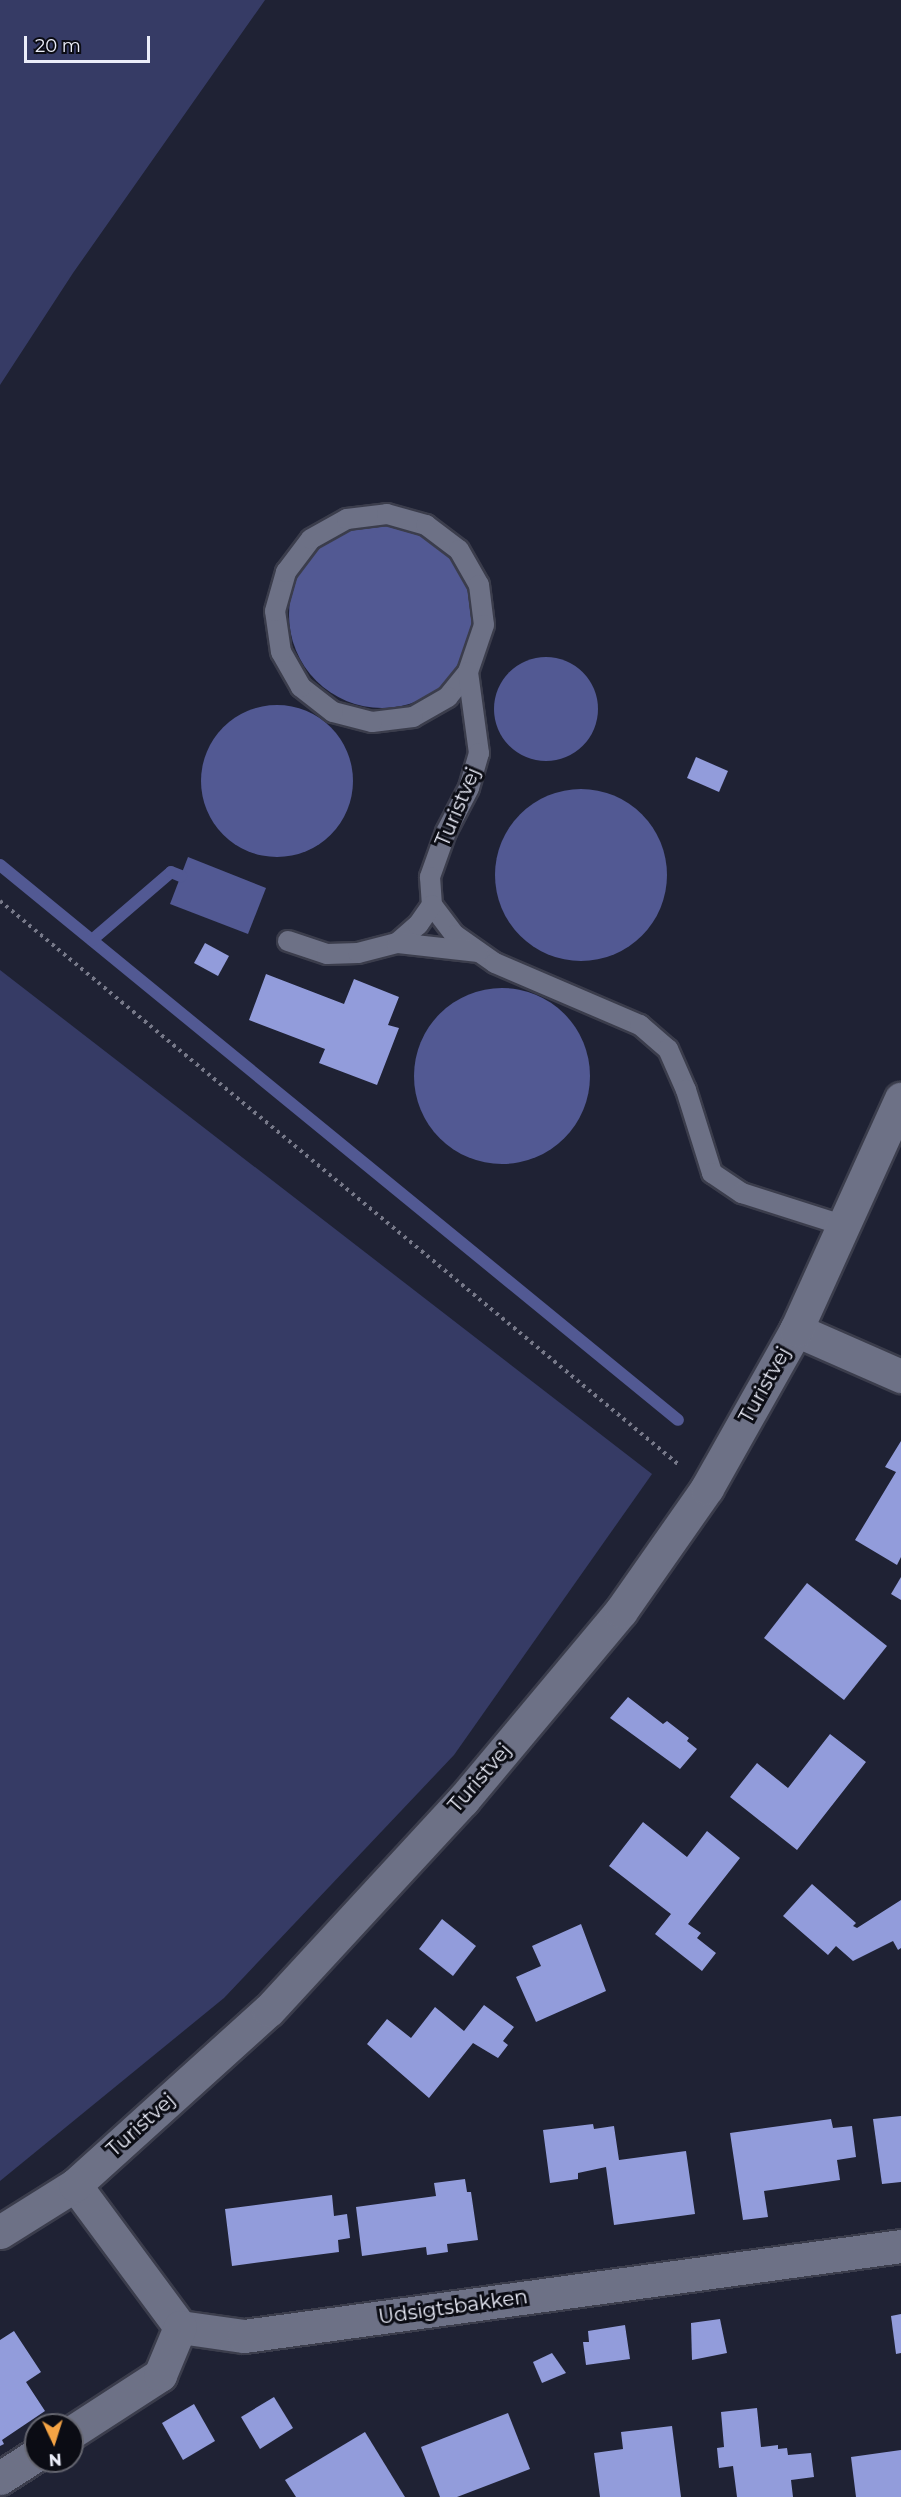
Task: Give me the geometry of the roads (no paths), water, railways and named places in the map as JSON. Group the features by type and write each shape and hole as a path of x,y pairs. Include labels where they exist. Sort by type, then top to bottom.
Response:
{"street":[{"name":"Turistvej","path":"0,2232 75,2186 269,2010 455,1809 621,1611 706,1488 796,1330 901,1100"},
{"path":"796,1330 901,1376"},
{"path":"75,2186 180,2327 160,2375 84,2424"},
{"name":"Udsigtsbakken","path":"180,2327 244,2336 901,2246"},
{"path":"0,2478 24,2463"}],"lane":[{"name":"Turistvej","path":"432,905 430,877 446,832 469,788 479,753 468,672 484,625 479,585 459,550 426,525 387,514 347,519 311,539 286,572 275,611 280,651 301,687 333,712 372,722 413,717 448,697 468,672"},
{"path":"397,943 418,925 432,905 455,934 495,963 640,1025 668,1049 686,1090 712,1173 742,1193 842,1225"},
{"path":"288,941 327,954 358,953 397,943 480,952"}],"waterway":[{"path":"0,865 678,1420"},
{"path":"92,940 171,872 181,876"}]}
